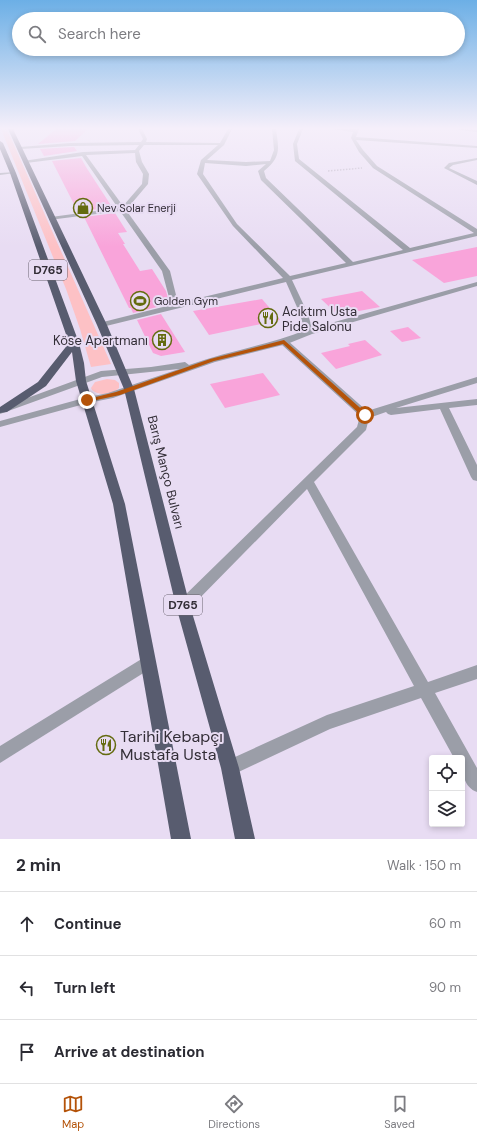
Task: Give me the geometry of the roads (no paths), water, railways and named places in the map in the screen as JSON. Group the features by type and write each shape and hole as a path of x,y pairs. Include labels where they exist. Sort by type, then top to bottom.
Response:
{"highway":[{"name":"D765","path":"11,168 74,343 79,363 81,381 119,504 181,839"},
{"name":"Barış Manço Bulvarı","path":"29,168 51,219 102,325 129,389 183,606 230,768 245,839"},
{"path":"1,410 42,384 74,343"}],"street":[{"path":"93,168 166,271 175,306"},
{"path":"51,219 123,209 145,184 146,174 143,168"},
{"path":"201,168 200,174 231,219 288,279 304,314 309,332"},
{"path":"264,168 261,171 263,179 351,264"},
{"path":"307,168 408,250"},
{"path":"377,168 477,233"},
{"path":"102,325 477,233"},
{"path":"1,410 101,374 151,370 212,360 284,342 309,332 477,284"},
{"path":"284,342 365,415 477,402"},
{"path":"0,424 87,400 110,396 212,360"},
{"path":"365,415 477,380"},
{"path":"443,406 477,477"},
{"path":"183,606 362,428 365,415"},
{"path":"308,481 477,784"},
{"path":"0,754 148,662"},
{"path":"230,768 327,723 477,672"}],"lane":[{"path":"446,168 477,183"},
{"path":"0,174 13,173"}],"place":[{"name":"Nev Solar Enerji","path":"83,208"},
{"name":"Golden Gym","path":"140,301"},
{"name":"Acıktım Usta Pide Salonu","path":"268,318"},
{"name":"Köse Apartmanı","path":"162,340"},
{"name":"Tarihi Kebapçı Mustafa Usta","path":"106,745"}]}
